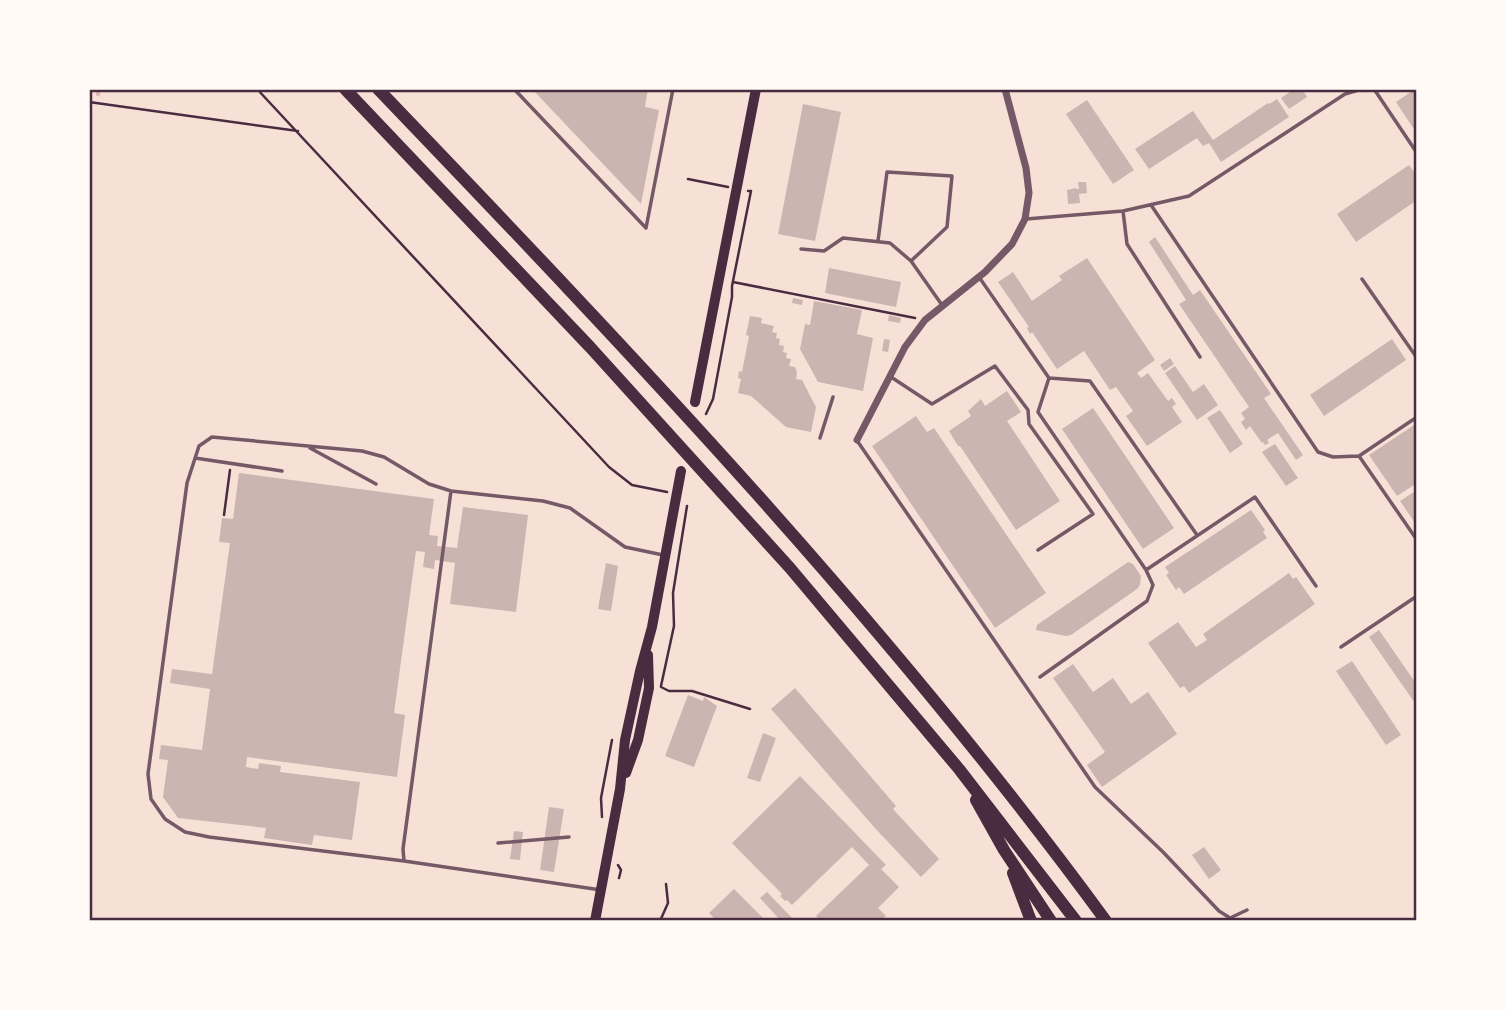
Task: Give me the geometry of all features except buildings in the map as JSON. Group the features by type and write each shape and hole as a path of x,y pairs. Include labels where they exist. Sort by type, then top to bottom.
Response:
{"highway":[{"path":"345,89 571,326 790,568 959,769 1076,921"},
{"path":"378,89 649,377 808,552 944,713 1106,921"},
{"path":"959,769 1004,850 1051,921"},
{"path":"1004,850 1031,921"}],"main road":[{"path":"695,402 755,89"},
{"path":"595,921 620,789 638,740 649,688 647,648 681,471"}],"street":[{"path":"857,440 905,347 925,320 979,277 1012,244 1026,219 1029,193 1026,168 1005,89"}],"lane":[{"path":"514,89 646,228 673,89"},
{"path":"1026,219 1123,211 1182,198 1345,94 1362,89"},
{"path":"1374,89 1417,153"},
{"path":"878,241 887,172 952,176 947,227 911,261"},
{"path":"1151,205 1318,452 1333,457 1359,456 1417,417"},
{"path":"1123,211 1126,244 1200,357"},
{"path":"802,249 824,251 843,238 890,243 911,261 942,305"},
{"path":"979,277 1049,377 1090,381 1197,535"},
{"path":"1362,279 1417,358"},
{"path":"890,376 932,404 995,366 1028,411 1029,424 1093,514 1038,550"},
{"path":"1040,677 1147,601 1153,585 1146,570 1038,412 1049,377"},
{"path":"820,438 833,397"},
{"path":"601,890 404,861 209,837 185,832 165,819 151,799 148,774 187,483 199,446 212,437 362,451 384,457 429,484 451,491 542,501 570,508 625,547 665,555"},
{"path":"857,440 1095,787 1219,911 1230,918 1247,910"},
{"path":"306,446 376,484"},
{"path":"1359,456 1417,540"},
{"path":"195,458 282,471"},
{"path":"404,861 403,849 451,491"},
{"path":"1146,570 1255,497 1316,586"},
{"path":"1341,647 1417,596"},
{"path":"498,844 569,836"}],"path":[{"path":"257,89 609,467 632,485 677,495"},
{"path":"89,102 298,131"},
{"path":"733,282 925,320"},
{"path":"224,515 231,464"},
{"path":"661,687 669,691 692,691 750,709"},
{"path":"660,921 668,902 666,884"}],"waterway":[{"path":"98,94 99,89"}]}
